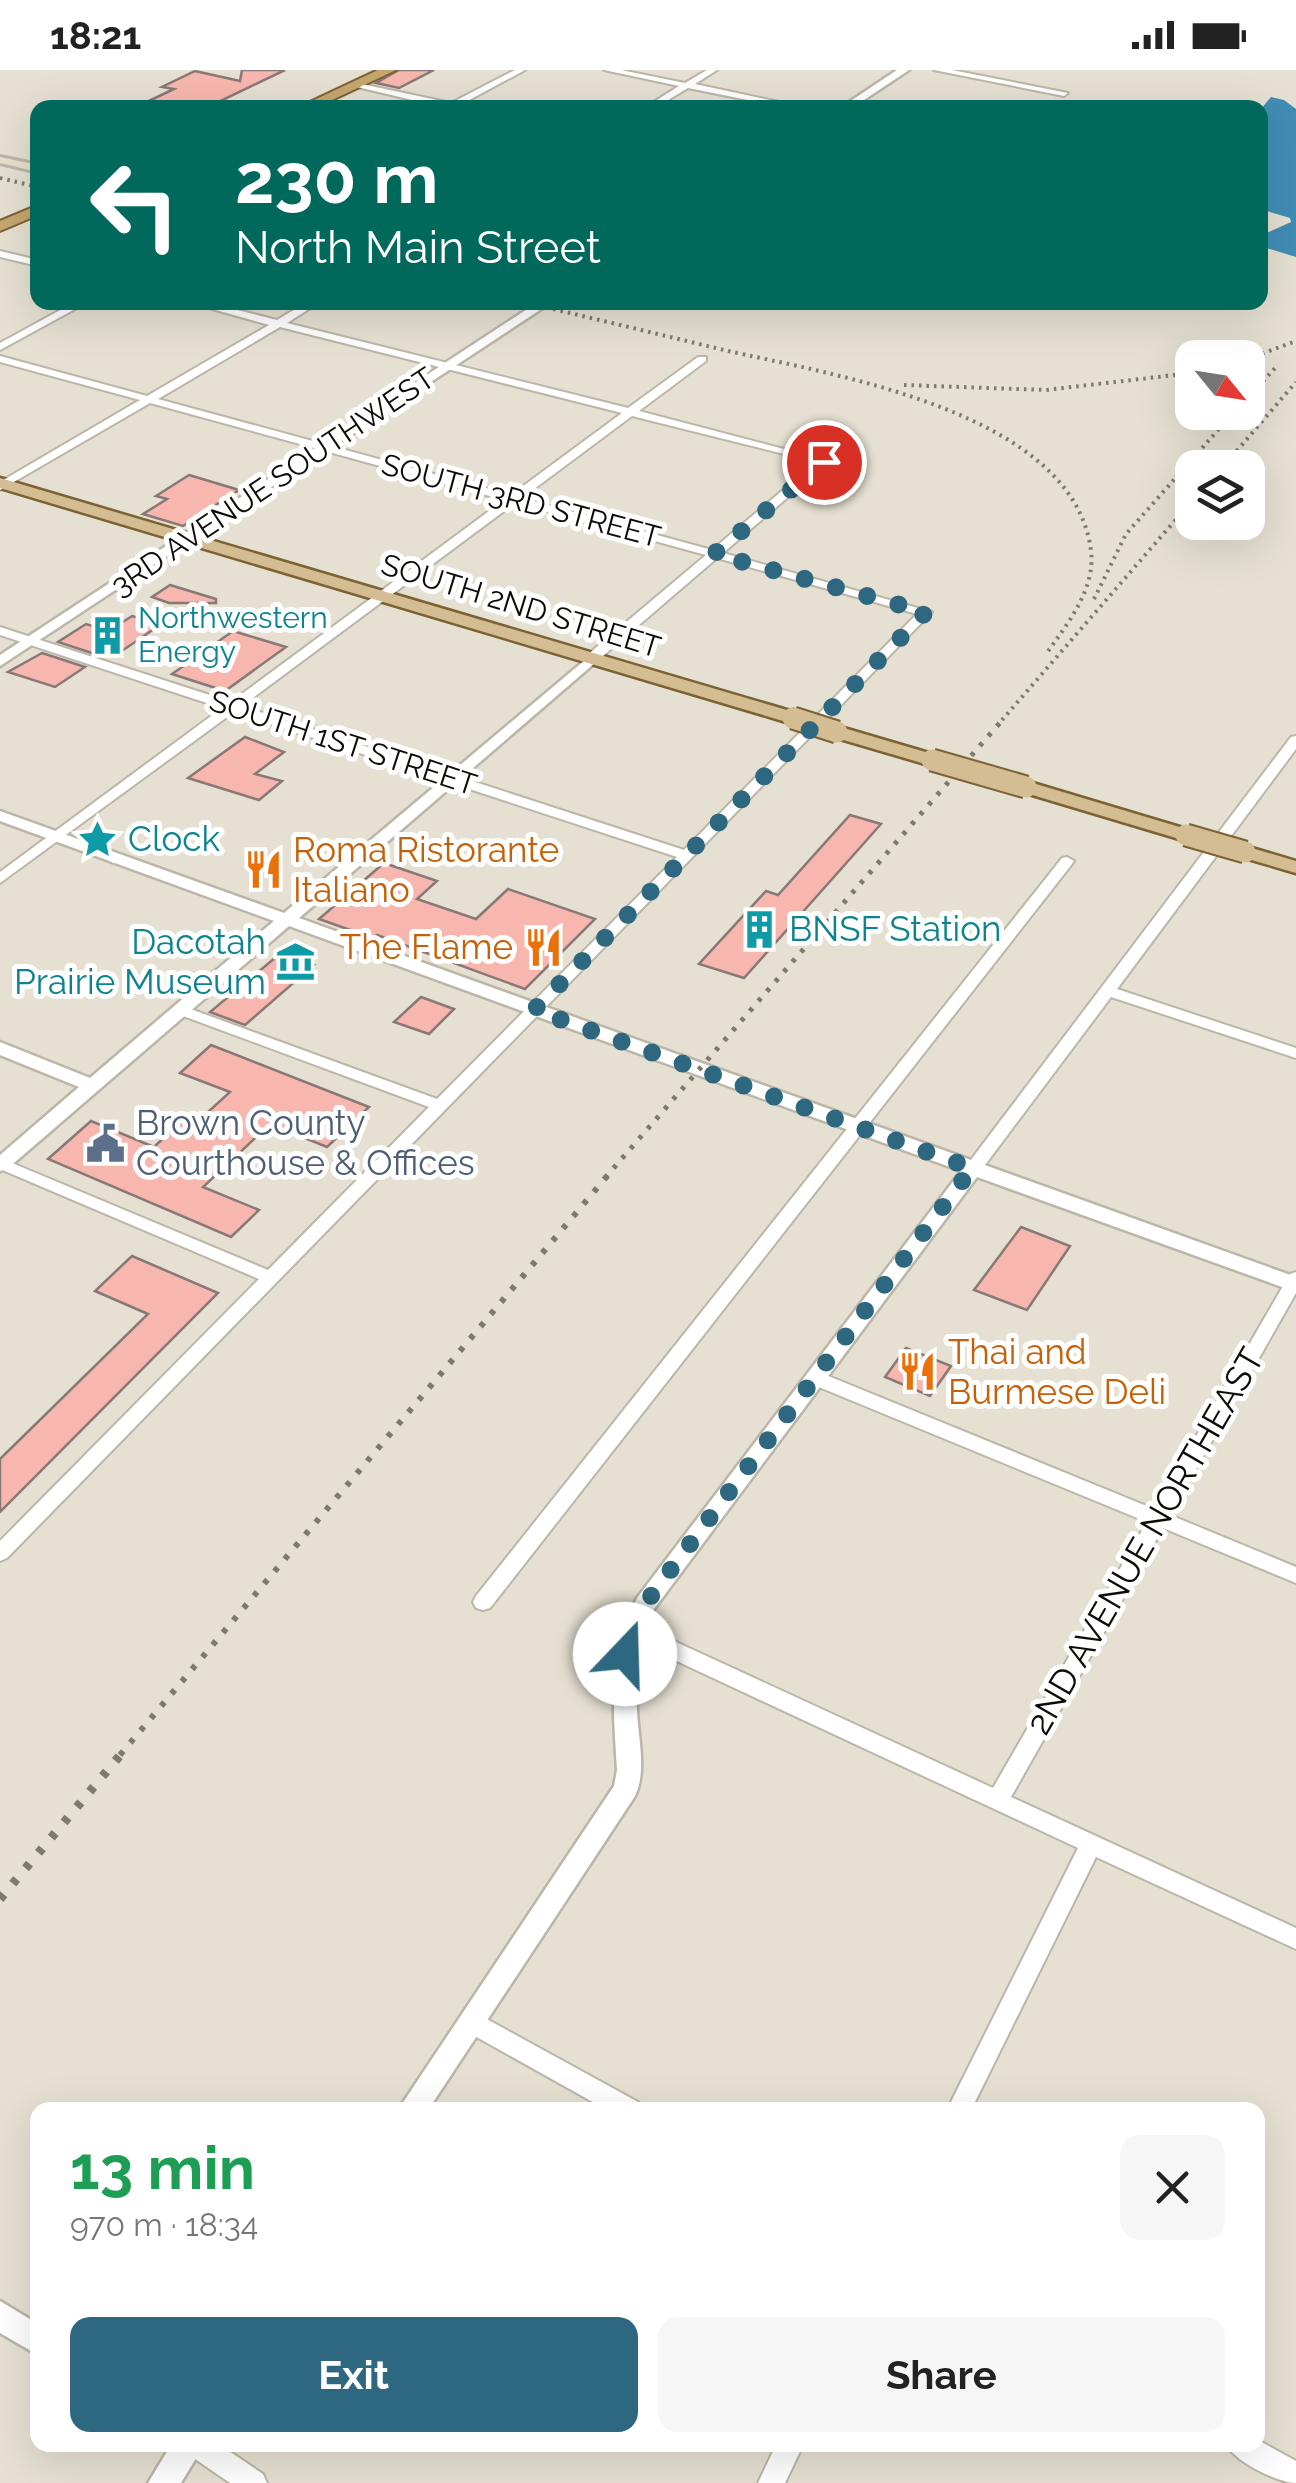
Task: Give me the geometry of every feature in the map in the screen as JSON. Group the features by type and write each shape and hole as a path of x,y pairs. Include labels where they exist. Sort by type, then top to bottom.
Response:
{"highway":[{"path":"323,100 389,70"},
{"path":"0,227 30,212"}],"main road":[{"path":"0,160 30,168"},
{"name":"SOUTH 2ND STREET","path":"2,485 1296,867"}],"street":[{"path":"467,100 521,70"},
{"path":"608,70 763,100"},
{"path":"662,100 713,70"},
{"path":"857,100 904,70"},
{"path":"938,70 1064,92 1054,100"},
{"path":"357,86 422,100"},
{"path":"0,254 30,261"},
{"path":"0,347 68,310"},
{"path":"223,310 824,462 1,1164 272,1278"},
{"path":"2,485 301,310"},
{"name":"3RD AVENUE SOUTHWEST","path":"0,662 534,310"},
{"name":"SOUTH 3RD STREET","path":"0,359 926,612 686,855"},
{"path":"0,879 702,360"},
{"name":"SOUTH 1ST STREET","path":"0,632 686,855"},
{"path":"417,2102 617,1808 626,1789 630,1770 624,1676 630,1630 645,1604 1296,740"},
{"path":"0,816 1295,1282"},
{"path":"0,1553 686,855"},
{"path":"483,1602 1066,860"},
{"path":"1108,991 1296,1053"},
{"path":"180,1010 441,1106"},
{"path":"0,1048 92,1086"},
{"name":"2ND AVENUE NORTHEAST","path":"998,1799 1295,1282"},
{"path":"815,1378 1296,1575"},
{"path":"630,1630 1296,1939"},
{"path":"963,2102 1092,1843"},
{"path":"472,2022 616,2102"},
{"path":"0,2316 30,2336"},
{"path":"163,2483 187,2452"},
{"path":"204,2452 254,2483"},
{"path":"771,2483 786,2452"},
{"path":"1253,2452 1296,2475"}],"water":[{"path":"1271,97 1284,100 1296,109 1296,257 1268,248 1268,232 1291,222 1290,218 1268,211"}],"building":[{"path":"242,70 285,70 223,100 151,100 174,89 162,87 195,71 240,81"},
{"path":"399,70 434,70 399,88 376,83"},
{"path":"189,475 239,490 183,526 143,514 167,499 156,496"},
{"path":"170,585 216,599 216,603 169,603 152,597"},
{"name":"Northwestern Energy","path":"132,616 160,625 116,655 106,652 101,656 58,642 86,624 109,631"},
{"path":"233,631 286,647 225,691 172,674"},
{"path":"42,653 85,667 55,687 8,672"},
{"path":"245,737 284,752 255,774 282,781 259,800 188,778"},
{"name":"BNSF Station","path":"850,815 881,824 744,978 699,964 766,891 778,895"},
{"path":"384,863 437,881 417,899 476,919 508,889 595,919 525,989 377,935 373,938 319,919"},
{"path":"281,953 314,965 245,1025 210,1012"},
{"path":"421,997 454,1009 429,1034 394,1022"},
{"name":"Brown County Courthouse & Offices","path":"211,1045 369,1107 327,1147 270,1124 203,1187 259,1210 231,1237 48,1159 91,1121 154,1147 185,1118 196,1123 230,1092 180,1073"},
{"path":"1021,1227 1070,1246 1027,1310 974,1290"},
{"path":"132,1256 218,1293 0,1512 0,1459 148,1314 95,1291"},
{"name":"Thai and Burmese Deli","path":"906,1348 951,1366 930,1396 885,1377"}],"railway":[{"path":"0,178 30,185"},
{"path":"557,310 884,388 942,408 996,433 1042,464 1075,503 1091,551 1084,593 1046,654"},
{"path":"1265,353 1296,341"},
{"path":"1265,379 1275,368"},
{"path":"904,385 1046,390 1175,375"},
{"path":"1237,450 1296,382"},
{"path":"1094,599 1126,534 1218,430"},
{"path":"1002,720 1175,521"},
{"path":"605,1178 1004,718"},
{"path":"120,1755 608,1175"},
{"path":"0,1899 122,1753"}],"place":[{"name":"Northwestern Energy","path":"108,635"},
{"name":"Clock","path":"98,839"},
{"name":"Roma Ristorante Italiano","path":"263,870"},
{"name":"BNSF Station","path":"759,929"},
{"name":"The Flame","path":"543,947"},
{"name":"Dacotah Prairie Museum","path":"296,962"},
{"name":"Brown County Courthouse & Offices","path":"106,1143"},
{"name":"Thai and Burmese Deli","path":"918,1372"}],"route":[{"path":"625,1654 630,1630 645,1604 972,1168 534,1010 926,612 714,554 824,462"}]}
